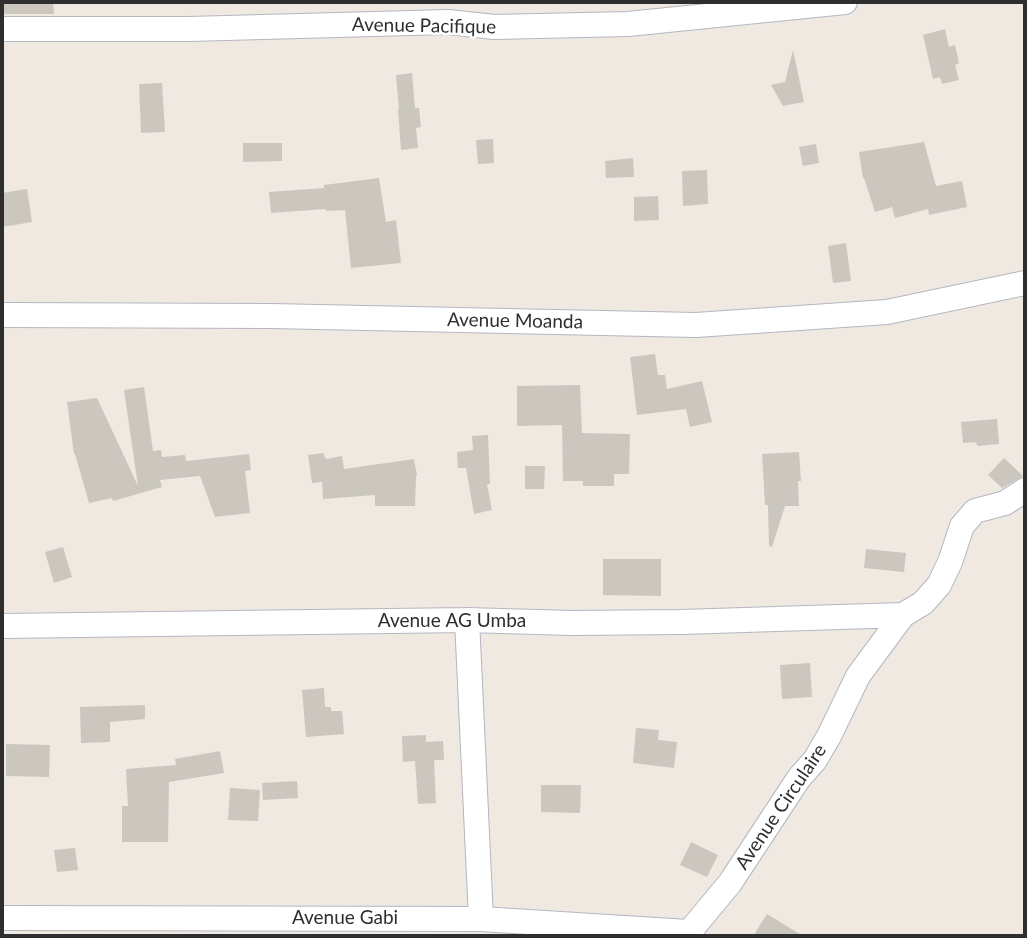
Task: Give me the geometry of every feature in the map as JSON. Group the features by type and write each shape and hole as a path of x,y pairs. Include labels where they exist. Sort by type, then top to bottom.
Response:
{"street":[{"name":"Avenue Pacifique","path":"2,29 189,29 447,12 494,27 628,24 845,2"},
{"name":"Avenue Moanda","path":"2,315 271,316 696,325 887,312 1025,283"},
{"name":"Avenue Circulaire","path":"687,934 730,883 799,778 816,760 858,676 903,615 923,603 939,585 962,526 975,511 1005,503 1025,490"},
{"name":"Avenue AG Umba","path":"2,626 467,620 668,622 903,615"},
{"path":"467,620 481,919"},
{"name":"Avenue Gabi","path":"2,918 481,919 687,934"}],"building":[{"path":"2,2 53,2 54,14 2,14"},
{"path":"945,29 949,47 955,45 959,63 955,65 959,80 942,84 940,77 933,79 923,35"},
{"path":"793,50 804,102 783,106 771,85 785,82"},
{"path":"412,73 415,108 419,108 421,127 416,128 418,148 401,150 396,75"},
{"path":"162,83 165,132 141,133 139,84"},
{"path":"493,139 494,163 478,164 476,140"},
{"path":"924,142 936,186 962,181 967,207 929,215 928,209 895,218 892,207 875,212 863,178 859,152"},
{"path":"243,143 282,143 282,161 243,162"},
{"path":"816,144 819,163 803,166 799,147"},
{"path":"633,158 634,177 606,178 605,161"},
{"path":"707,170 708,204 683,206 682,171"},
{"path":"379,178 386,222 396,220 401,263 351,268 345,210 271,213 269,192 324,188 324,185"},
{"path":"27,189 32,222 2,227 2,193"},
{"path":"658,196 659,220 634,221 634,197"},
{"path":"846,243 851,281 833,283 828,246"},
{"path":"655,354 658,375 665,375 667,389 702,381 712,422 690,427 686,409 637,415 630,357"},
{"path":"580,385 582,433 630,434 629,474 614,474 614,486 583,486 583,481 563,481 562,425 517,426 517,386"},
{"path":"144,387 153,451 161,450 162,457 185,455 186,461 249,454 251,470 245,471 250,513 215,517 200,476 160,480 162,487 113,501 112,498 89,503 74,454 67,402 97,398 138,486 124,390"},
{"path":"997,419 999,444 978,446 975,442 963,443 961,422"},
{"path":"488,435 490,484 487,484 492,510 474,514 466,468 458,468 457,452 473,450 472,436"},
{"path":"799,452 799,506 785,506 772,547 769,546 768,505 765,505 762,454"},
{"path":"323,453 326,459 342,456 344,469 414,459 417,476 415,506 375,506 375,495 323,499 322,482 312,483 308,455"},
{"path":"1004,458 1023,476 1002,488 988,475"},
{"path":"525,466 545,466 544,489 525,489"},
{"path":"63,547 72,577 54,583 45,552"},
{"path":"866,549 906,553 904,572 864,568"},
{"path":"603,559 661,559 661,596 603,595"},
{"path":"810,663 812,697 782,699 780,665"},
{"path":"324,688 325,707 331,707 331,711 342,711 344,734 306,737 302,690"},
{"path":"145,705 145,719 110,722 110,742 81,743 80,707"},
{"path":"636,728 659,730 658,740 677,742 674,768 633,763"},
{"path":"426,735 426,742 443,741 444,760 434,760 436,803 418,804 415,761 403,762 402,736"},
{"path":"6,744 50,745 49,777 6,776"},
{"path":"220,751 224,773 169,782 168,842 122,842 122,806 128,806 126,769 176,765 175,759"},
{"path":"297,781 298,798 263,800 262,783"},
{"path":"541,785 581,785 580,813 541,812"},
{"path":"230,788 260,790 258,821 228,820"},
{"path":"691,842 718,855 707,877 680,865"},
{"path":"75,848 78,870 57,872 54,850"},
{"path":"767,914 803,936 753,936"}]}
